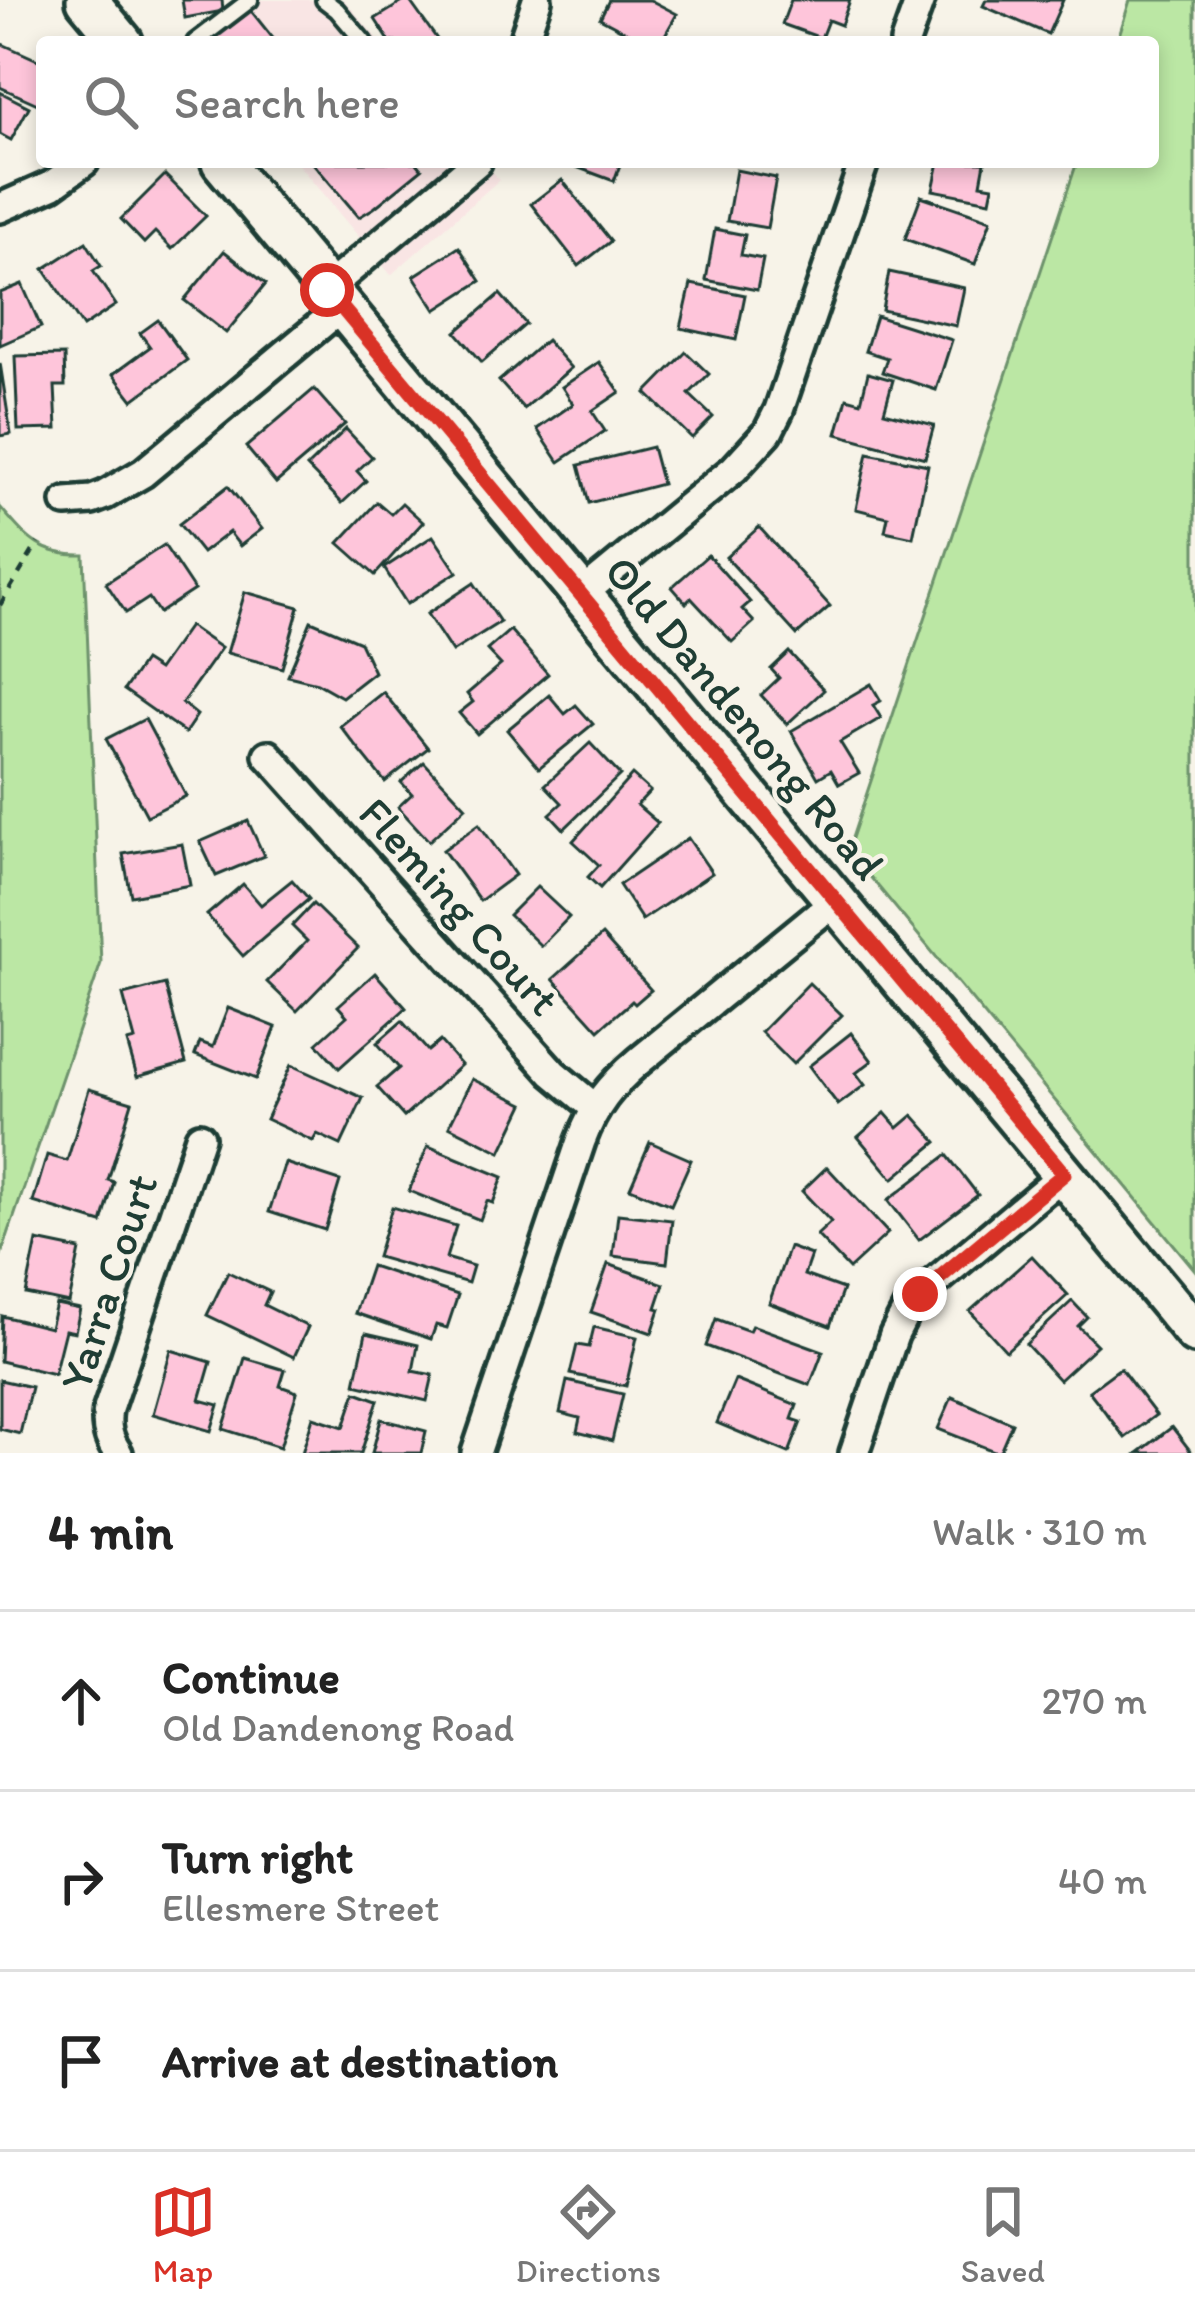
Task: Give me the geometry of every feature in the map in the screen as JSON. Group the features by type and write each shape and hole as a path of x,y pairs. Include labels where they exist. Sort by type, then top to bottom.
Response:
{"main road":[{"path":"87,0 117,36"},
{"name":"Old Dandenong Road","path":"227,168 1195,1333"}],"street":[{"path":"525,36 537,0"},
{"path":"907,36 920,0"},
{"path":"0,208 52,185 76,168"},
{"path":"66,502 105,495 143,472 334,298 466,168"},
{"path":"580,595 734,469 768,432 862,168"},
{"name":"Fleming Court","path":"268,754 554,1073 595,1108"},
{"path":"476,1453 595,1108 639,1061 836,900"},
{"name":"Yarra Court","path":"118,1453 109,1436 108,1408 200,1137"},
{"path":"854,1453 894,1335 911,1302 1064,1174"}],"lane":[{"path":"203,36 250,0"},
{"path":"324,0 359,36"}],"path":[{"path":"0,605 38,543"}],"shaded area":[{"path":"234,0 344,0 375,36 191,36"},
{"path":"301,168 488,168 499,180 391,275"}],"green space":[{"path":"1130,0 1195,0 1195,1270 848,850 1075,168 1159,168 1159,36 1119,36"},
{"path":"0,507 35,543 56,552 84,555 101,963 0,1258"}],"building":[{"path":"182,0 222,0 223,11 185,18"},
{"path":"409,0 435,36 386,36 375,19"},
{"path":"609,0 650,0 677,14 664,36 634,36 600,18"},
{"path":"791,0 850,0 841,25 828,20 822,36 782,24"},
{"path":"986,0 1063,0 1048,34 983,6"},
{"path":"248,7 271,36 213,36"},
{"path":"0,43 36,59 36,103 0,87"},
{"path":"0,92 29,107 11,140 0,134"},
{"path":"317,168 422,169 374,208 359,217"},
{"path":"579,168 619,168 614,181"},
{"path":"938,168 984,168 981,184 993,186 990,201 933,190"},
{"path":"736,170 776,178 767,228 727,221"},
{"path":"165,175 206,216 172,249 155,232 144,243 121,219"},
{"path":"562,180 611,241 579,266 531,204"},
{"path":"921,196 991,220 975,264 905,239"},
{"path":"715,229 745,235 741,255 763,259 757,290 706,280"},
{"path":"86,242 101,266 93,271 116,305 83,327 44,269"},
{"path":"459,247 481,281 436,310 414,276"},
{"path":"224,251 266,284 226,333 184,300"},
{"path":"889,272 964,288 956,326 882,310"},
{"path":"22,284 41,327 0,345 0,293"},
{"path":"691,284 745,295 736,340 681,328"},
{"path":"500,294 526,324 482,362 456,332"},
{"path":"876,316 952,340 936,390 882,372 887,358 865,351"},
{"path":"158,320 187,360 133,400 113,374 150,347 140,333"},
{"path":"546,340 571,368 524,409 499,381"},
{"path":"686,352 709,374 689,394 713,417 692,438 646,393"},
{"path":"64,355 65,386 55,386 57,429 18,430 15,356"},
{"path":"599,362 620,392 592,411 605,431 559,462 537,429 573,404 562,387"},
{"path":"0,363 11,434 0,436"},
{"path":"868,373 893,380 884,412 934,425 925,458 837,434 847,398 861,402"},
{"path":"314,389 345,424 276,483 246,447"},
{"path":"346,429 372,457 357,471 366,481 342,503 307,467"},
{"path":"652,447 662,484 589,503 579,465"},
{"path":"868,453 928,465 913,537 885,531 888,517 856,509"},
{"path":"228,486 262,529 240,546 229,532 202,553 179,524"},
{"path":"377,502 391,514 402,503 423,522 375,575 339,543"},
{"path":"759,527 830,606 797,635 726,557"},
{"path":"433,536 457,572 407,604 384,568"},
{"path":"164,545 194,590 159,613 149,598 126,613 106,583"},
{"path":"708,555 750,602 742,609 754,622 732,642 691,598 686,603 672,587"},
{"path":"474,583 500,622 452,652 427,614"},
{"path":"245,592 299,607 282,668 227,653"},
{"path":"311,621 360,642 374,672 342,697 317,683 288,676"},
{"path":"189,626 221,648 182,703 197,715 185,733 124,690 144,661 158,670"},
{"path":"510,630 548,674 477,734 459,713 473,702 467,694 501,665 487,650"},
{"path":"789,652 824,690 787,724 761,695 779,678 771,669"},
{"path":"871,684 881,701 873,705 881,718 840,742 859,773 839,784 831,770 818,778 791,731"},
{"path":"383,692 428,748 385,782 340,726"},
{"path":"549,695 565,714 576,705 593,724 539,768 507,730"},
{"path":"145,719 186,796 147,816 106,739"},
{"path":"590,743 620,775 564,829 550,814 562,803 545,785"},
{"path":"424,762 466,807 429,841 398,807 412,794 401,782"},
{"path":"632,775 650,791 637,805 658,823 600,888 588,877 599,865 573,841"},
{"path":"248,821 264,856 216,876 200,842"},
{"path":"479,824 515,875 480,901 443,850"},
{"path":"688,838 712,873 642,920 619,885"},
{"path":"182,844 190,885 131,896 123,854"},
{"path":"292,880 309,899 243,956 207,915 243,884 261,905"},
{"path":"537,887 569,917 541,946 509,915"},
{"path":"313,904 358,948 297,1011 267,982 307,941 292,926"},
{"path":"602,935 651,990 599,1030 553,979"},
{"path":"375,973 406,1008 339,1068 317,1043 347,1016 338,1006"},
{"path":"809,983 842,1015 793,1064 761,1032"},
{"path":"165,984 186,1063 137,1077 127,1042 135,1040 123,995"},
{"path":"228,1008 276,1027 256,1079 195,1055 200,1042 213,1047"},
{"path":"402,1021 428,1051 440,1041 461,1065 404,1117 377,1087 399,1068 377,1043"},
{"path":"851,1033 872,1061 856,1073 865,1085 838,1105 809,1066"},
{"path":"291,1065 363,1098 341,1145 317,1134 313,1141 266,1119"},
{"path":"472,1079 524,1104 501,1152 449,1126"},
{"path":"89,1089 132,1102 108,1180 114,1182 102,1223 33,1202 47,1155 67,1161"},
{"path":"885,1113 898,1128 913,1115 937,1142 893,1179 858,1137"},
{"path":"650,1142 691,1160 671,1205 630,1188"},
{"path":"428,1146 503,1177 480,1220 409,1191"},
{"path":"947,1155 978,1195 919,1240 888,1200"},
{"path":"285,1163 340,1181 325,1230 269,1212"},
{"path":"827,1167 888,1233 849,1269 817,1235 831,1222 802,1191"},
{"path":"392,1207 456,1226 446,1258 473,1266 468,1283 377,1257"},
{"path":"618,1214 672,1220 667,1263 613,1256"},
{"path":"37,1241 80,1250 69,1303 26,1294"},
{"path":"789,1247 811,1255 804,1275 843,1289 830,1326 769,1303"},
{"path":"1032,1256 1068,1295 1006,1351 970,1311"},
{"path":"608,1264 664,1284 652,1333 591,1312"},
{"path":"371,1266 458,1295 447,1328 436,1325 431,1339 355,1313"},
{"path":"228,1272 270,1292 264,1305 308,1327 294,1357 207,1315"},
{"path":"1072,1301 1087,1317 1078,1326 1097,1345 1059,1380 1026,1344"},
{"path":"56,1304 80,1309 75,1332 65,1330 54,1374 0,1361 2,1316 50,1328"},
{"path":"716,1319 749,1331 752,1325 823,1351 810,1385 706,1346"},
{"path":"594,1327 637,1337 626,1386 570,1374 577,1345 589,1347"},
{"path":"366,1333 418,1345 413,1371 433,1375 427,1401 355,1384"},
{"path":"171,1350 211,1362 200,1400 219,1405 211,1431 153,1414"},
{"path":"245,1358 285,1370 280,1386 297,1392 280,1447 223,1429"},
{"path":"1120,1368 1156,1415 1125,1438 1089,1391"},
{"path":"0,1380 31,1387 20,1434 0,1429"},
{"path":"735,1380 797,1405 792,1419 801,1422 789,1453 717,1423"},
{"path":"567,1381 623,1394 612,1441 577,1432 580,1418 560,1413"},
{"path":"356,1392 378,1400 361,1453 302,1453 313,1417 344,1427"},
{"path":"952,1397 1012,1423 999,1453 938,1429"},
{"path":"381,1419 426,1431 421,1453 372,1453"},
{"path":"1172,1427 1192,1453 1138,1453"}],"route":[{"path":"327,290 1064,1174 920,1294"}]}
